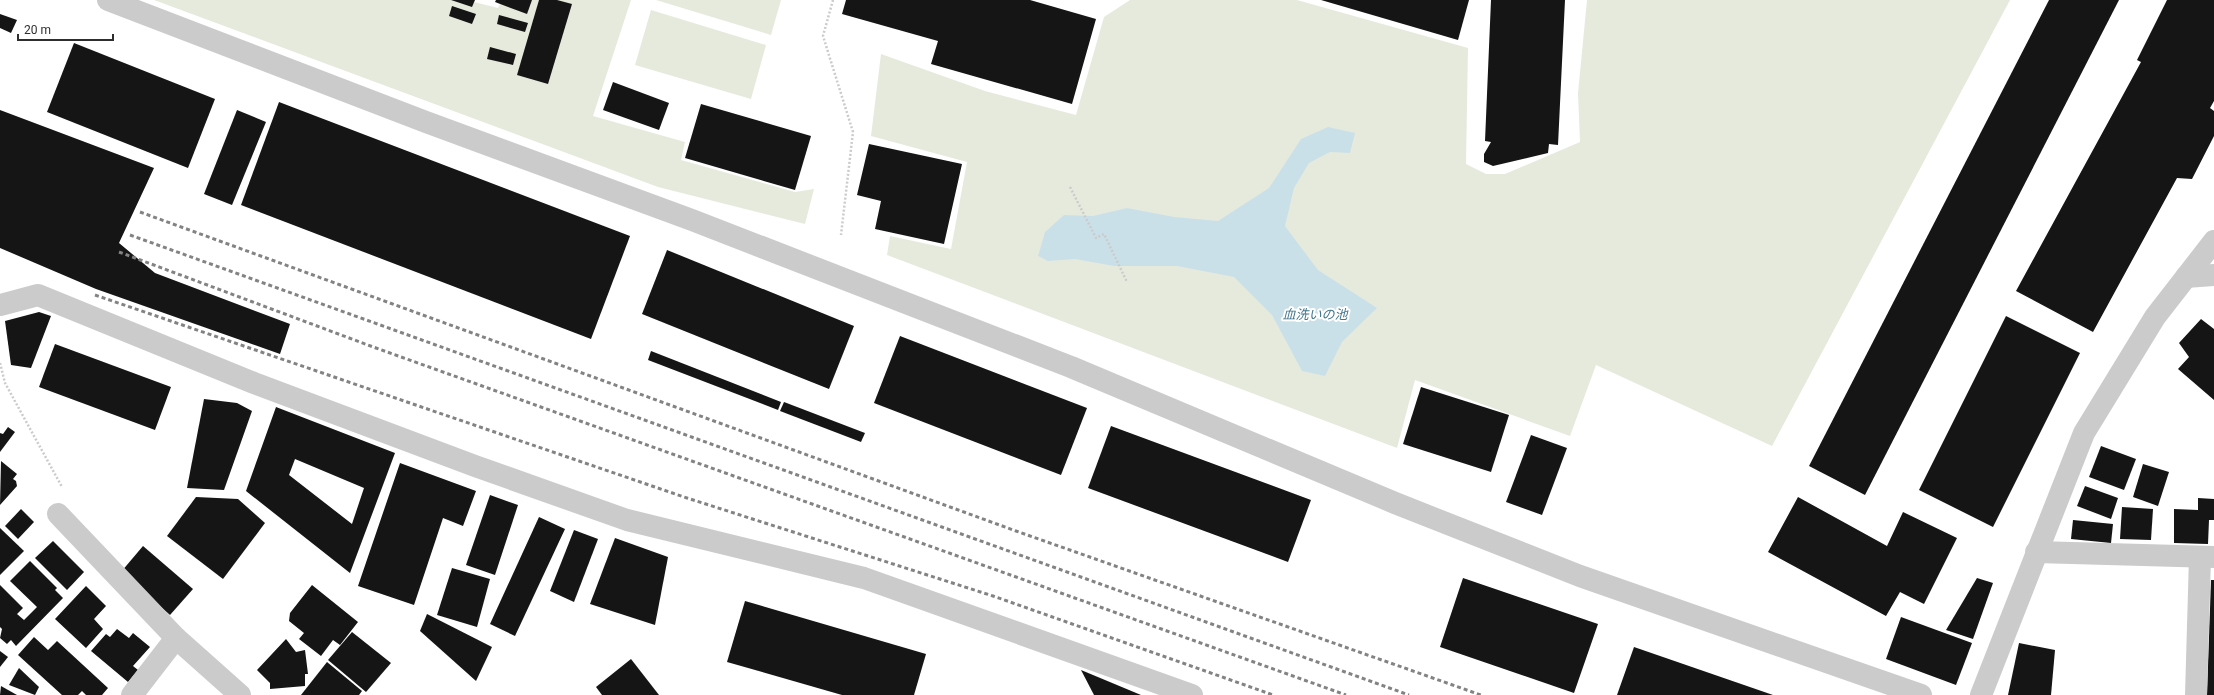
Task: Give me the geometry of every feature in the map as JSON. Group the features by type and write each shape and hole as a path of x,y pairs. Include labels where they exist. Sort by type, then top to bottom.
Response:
{"street":[{"path":"108,0 426,122 692,220 1072,367 1395,503 1580,576 1921,695"},
{"path":"1981,695 2036,552 2084,434 2110,406 2155,317 2214,241"},
{"path":"2186,276 2214,275"},
{"path":"0,305 38,295 254,383 475,466 627,520 864,578 1192,695"},
{"path":"58,514 176,638 240,695"},
{"path":"2036,552 2207,557 2196,695"},
{"path":"132,695 176,638"}],"path":[{"path":"833,0 823,36 853,132 841,235"},
{"path":"1070,187 1096,238 1104,234 1127,282"},
{"path":"0,362 5,383 63,489 58,514"}],"shaded area":[{"path":"154,0 466,0 498,8 502,0 631,0 593,116 685,142 681,160 795,192 814,189 805,224 658,187"},
{"path":"656,0 781,0 771,35"},
{"path":"1130,0 1297,0 1468,48 1466,164 1486,174 1505,174 1580,142 1578,93 1587,0 2010,0 1772,446 1596,365 1570,436 1415,380 1397,448 887,255 890,236 951,249 967,162 871,136 881,54 985,91 1076,115 1104,17"},
{"path":"651,10 766,45 751,99 635,65"}],"water":[{"name":"血洗いの池","path":"1328,127 1355,133 1350,153 1330,152 1309,163 1294,188 1285,226 1318,270 1377,308 1342,342 1325,376 1302,371 1272,315 1234,277 1177,266 1114,266 1075,259 1048,261 1038,256 1045,232 1064,215 1093,216 1127,208 1174,217 1218,221 1269,188 1301,139"}],"building":[{"path":"451,0 475,0 472,7"},
{"path":"496,0 532,0 527,14 495,2"},
{"path":"539,0 557,0 572,4 548,84 517,75"},
{"path":"846,0 1030,0 1096,19 1072,104 931,64 938,41 842,14"},
{"path":"1321,0 1469,0 1458,40"},
{"path":"1491,0 1565,0 1558,145 1549,144 1548,153 1493,166 1484,162 1484,154 1491,142 1485,141"},
{"path":"2049,0 2119,0 1865,495 1809,466"},
{"path":"2167,0 2214,0 2214,101 2210,108 2214,111 2214,136 2192,179 2177,178 2093,332 2016,291 2141,62 2137,60"},
{"path":"452,6 476,14 472,24 449,16"},
{"path":"0,14 17,20 11,33 0,28"},
{"path":"499,15 528,23 525,32 497,24"},
{"path":"74,43 215,99 188,168 47,112"},
{"path":"490,47 516,54 513,65 487,59"},
{"path":"613,82 669,103 659,130 603,110"},
{"path":"279,102 630,236 591,339 241,205"},
{"path":"701,104 811,136 795,190 685,158"},
{"path":"0,110 154,168 119,243 155,273 290,324 280,354 96,289 0,248"},
{"path":"237,110 266,122 232,205 204,194"},
{"path":"869,144 962,164 944,244 875,229 881,201 857,195"},
{"path":"667,250 854,326 829,389 642,314"},
{"path":"39,312 51,316 31,368 11,365 5,321"},
{"path":"2006,316 2080,353 1993,527 1919,490"},
{"path":"2201,319 2214,329 2214,400 2178,369 2189,357 2179,343"},
{"path":"900,336 1087,408 1061,475 874,403"},
{"path":"55,344 171,387 155,430 39,387"},
{"path":"651,351 781,402 778,410 648,360"},
{"path":"1421,387 1509,415 1491,472 1403,444"},
{"path":"204,399 237,403 252,411 224,490 187,488"},
{"path":"784,402 865,433 861,442 780,411"},
{"path":"276,407 395,453 350,573 246,491","holes":["295,459 364,488 352,524 289,475"]},
{"path":"1111,426 1311,500 1288,562 1088,488"},
{"path":"8,427 15,432 0,452 0,433 3,434"},
{"path":"1531,435 1567,448 1542,515 1506,502"},
{"path":"2101,446 2136,459 2124,490 2089,477"},
{"path":"1,461 17,474 13,479 16,481 17,486 0,505"},
{"path":"400,463 476,491 463,526 443,518 414,605 358,586"},
{"path":"2143,464 2169,472 2158,506 2133,497"},
{"path":"2085,486 2118,498 2111,519 2077,506"},
{"path":"490,495 518,505 495,575 466,565"},
{"path":"196,497 238,499 265,523 223,579 167,536"},
{"path":"1798,497 1887,546 1903,512 1957,538 1924,604 1900,592 1886,616 1768,552"},
{"path":"2198,498 2214,499 2214,520 2209,520 2208,544 2174,543 2174,509 2198,510"},
{"path":"2122,507 2153,509 2151,540 2120,539"},
{"path":"21,509 34,522 18,539 5,526"},
{"path":"539,517 565,529 515,636 490,624"},
{"path":"2073,520 2113,524 2111,543 2071,539"},
{"path":"0,528 24,551 0,575"},
{"path":"574,530 598,539 574,602 550,591"},
{"path":"615,538 668,557 655,625 590,604"},
{"path":"53,541 84,572 67,590 35,558"},
{"path":"143,546 193,589 170,615 121,572"},
{"path":"30,561 57,588 55,590 63,598 16,646 11,640 7,644 0,638 2,629 0,627 0,585 23,608 17,614 24,620 37,607 10,581"},
{"path":"452,568 490,579 477,627 437,615"},
{"path":"1463,578 1598,624 1574,693 1440,647"},
{"path":"1977,578 1993,583 1973,639 1946,630"},
{"path":"2211,580 2214,580 2214,695 2207,695"},
{"path":"312,585 358,622 340,645 333,640 321,656 299,639 304,633 289,621 290,613"},
{"path":"86,586 106,606 94,619 103,629 86,648 55,619"},
{"path":"745,601 926,654 914,695 842,695 727,662"},
{"path":"427,614 492,647 476,681 420,631"},
{"path":"1901,617 1972,643 1956,685 1886,659"},
{"path":"117,629 129,638 133,633 150,647 133,666 138,670 128,682 91,651 106,634 110,637"},
{"path":"352,632 391,663 366,692 328,660"},
{"path":"34,637 48,650 57,641 108,688 102,695 86,695 82,691 78,695 62,695 18,655"},
{"path":"286,639 296,652 305,650 308,674 305,674 305,686 270,689 270,683 257,670"},
{"path":"2019,643 2055,650 2051,695 2008,695"},
{"path":"1634,647 1773,695 1617,695"},
{"path":"0,651 8,657 0,667"},
{"path":"631,659 659,695 602,695 596,687"},
{"path":"327,662 362,691 359,695 301,695"},
{"path":"19,668 39,687 35,695 9,685"},
{"path":"1081,670 1141,695 1094,695"},
{"path":"1,686 17,695 0,695"}],"railway":[{"path":"140,212 1016,531 1481,695"},
{"path":"130,235 1409,695"},
{"path":"119,252 376,348 1346,695"},
{"path":"95,295 687,498 993,596 1273,695"}]}
